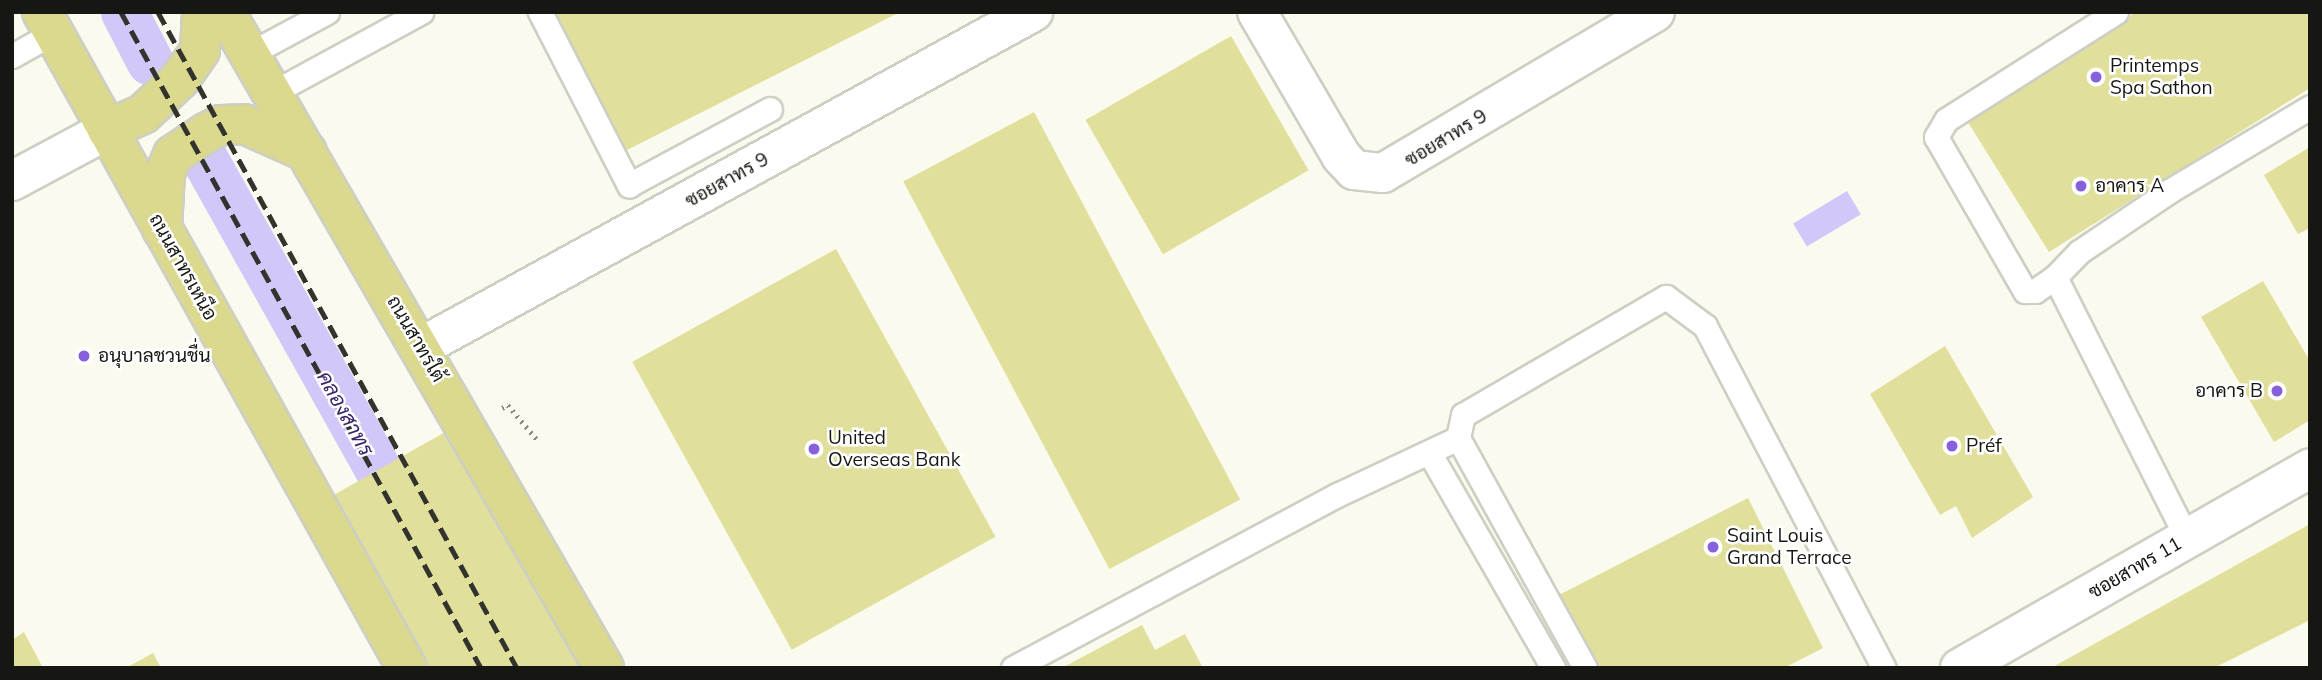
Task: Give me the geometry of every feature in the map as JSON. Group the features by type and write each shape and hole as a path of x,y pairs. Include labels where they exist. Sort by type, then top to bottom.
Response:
{"main road":[{"path":"107,130 143,114 180,79 200,50 202,12"},
{"name":"ถนนสาทรใต้","path":"225,12 421,347 604,668"},
{"name":"ถนนสาทรเหนือ","path":"48,23 407,668"},
{"path":"162,229 165,173 173,155 221,125 244,124 307,152"}],"street":[{"name":"ซอยสาทร 9","path":"421,347 1032,12"},
{"name":"ซอยสาทร 9","path":"1257,12 1341,156 1354,170 1383,173 1655,12"},
{"path":"12,181 107,130"},
{"name":"ซอยสาทร 11","path":"1960,668 2310,468"}],"lane":[{"path":"249,54 327,12"},
{"path":"272,93 421,12"},
{"path":"540,12 629,185 770,109"},
{"path":"2116,12 1946,120 1936,137 2025,291 2035,291 2055,277 2079,251 2310,107"},
{"path":"12,56 48,23"},
{"path":"2055,277 2188,538"},
{"path":"1586,668 1458,438 1463,415 1666,297 1705,326 1869,632 1884,668"},
{"path":"1013,668 1337,495 1430,454 1458,438"},
{"path":"1430,454 1553,668"}],"path":[{"path":"508,407 539,442"}],"shaded area":[{"path":"1847,191 1861,214 1807,247 1793,223"}],"building":[{"path":"553,12 900,12 623,152"},
{"name":"อาคาร A","path":"2136,12 2310,12 2310,88 2049,252 1966,119"},
{"path":"1231,36 1308,170 1163,254 1086,120"},
{"path":"1034,112 1240,500 1109,569 903,181"},
{"path":"2310,147 2310,228 2298,234 2264,175"},
{"name":"United Overseas Bank","path":"836,249 996,537 792,650 632,362"},
{"name":"อาคาร B","path":"2263,281 2310,361 2310,420 2274,442 2201,317"},
{"name":"Préf","path":"1945,346 2033,497 1972,538 1956,506 1940,515 1870,394"},
{"path":"470,418 609,668 398,668 309,509"},
{"name":"Saint Louis Grand Terrace","path":"1748,498 1823,648 1784,668 1593,668 1557,596"},
{"path":"2310,524 2310,620 2214,668 2051,668"},
{"path":"1142,625 1155,650 1185,634 1203,668 1062,668"},
{"path":"24,632 43,668 12,668 12,640"},
{"path":"153,653 161,668 126,668"}],"waterway":[{"name":"คลองสาทร","path":"124,12 150,62"},
{"name":"คลองสาทร","path":"204,158 409,525"}],"railway":[{"path":"121,12 481,668"},
{"path":"158,12 517,668"}],"place":[{"name":"Printemps Spa Sathon","path":"2096,77"},
{"name":"อาคาร A","path":"2081,186"},
{"name":"อนุบาลชวนชื่น","path":"84,356"},
{"name":"อาคาร B","path":"2277,391"},
{"name":"Préf","path":"1952,446"},
{"name":"United Overseas Bank","path":"814,449"},
{"name":"Saint Louis Grand Terrace","path":"1713,547"}]}
